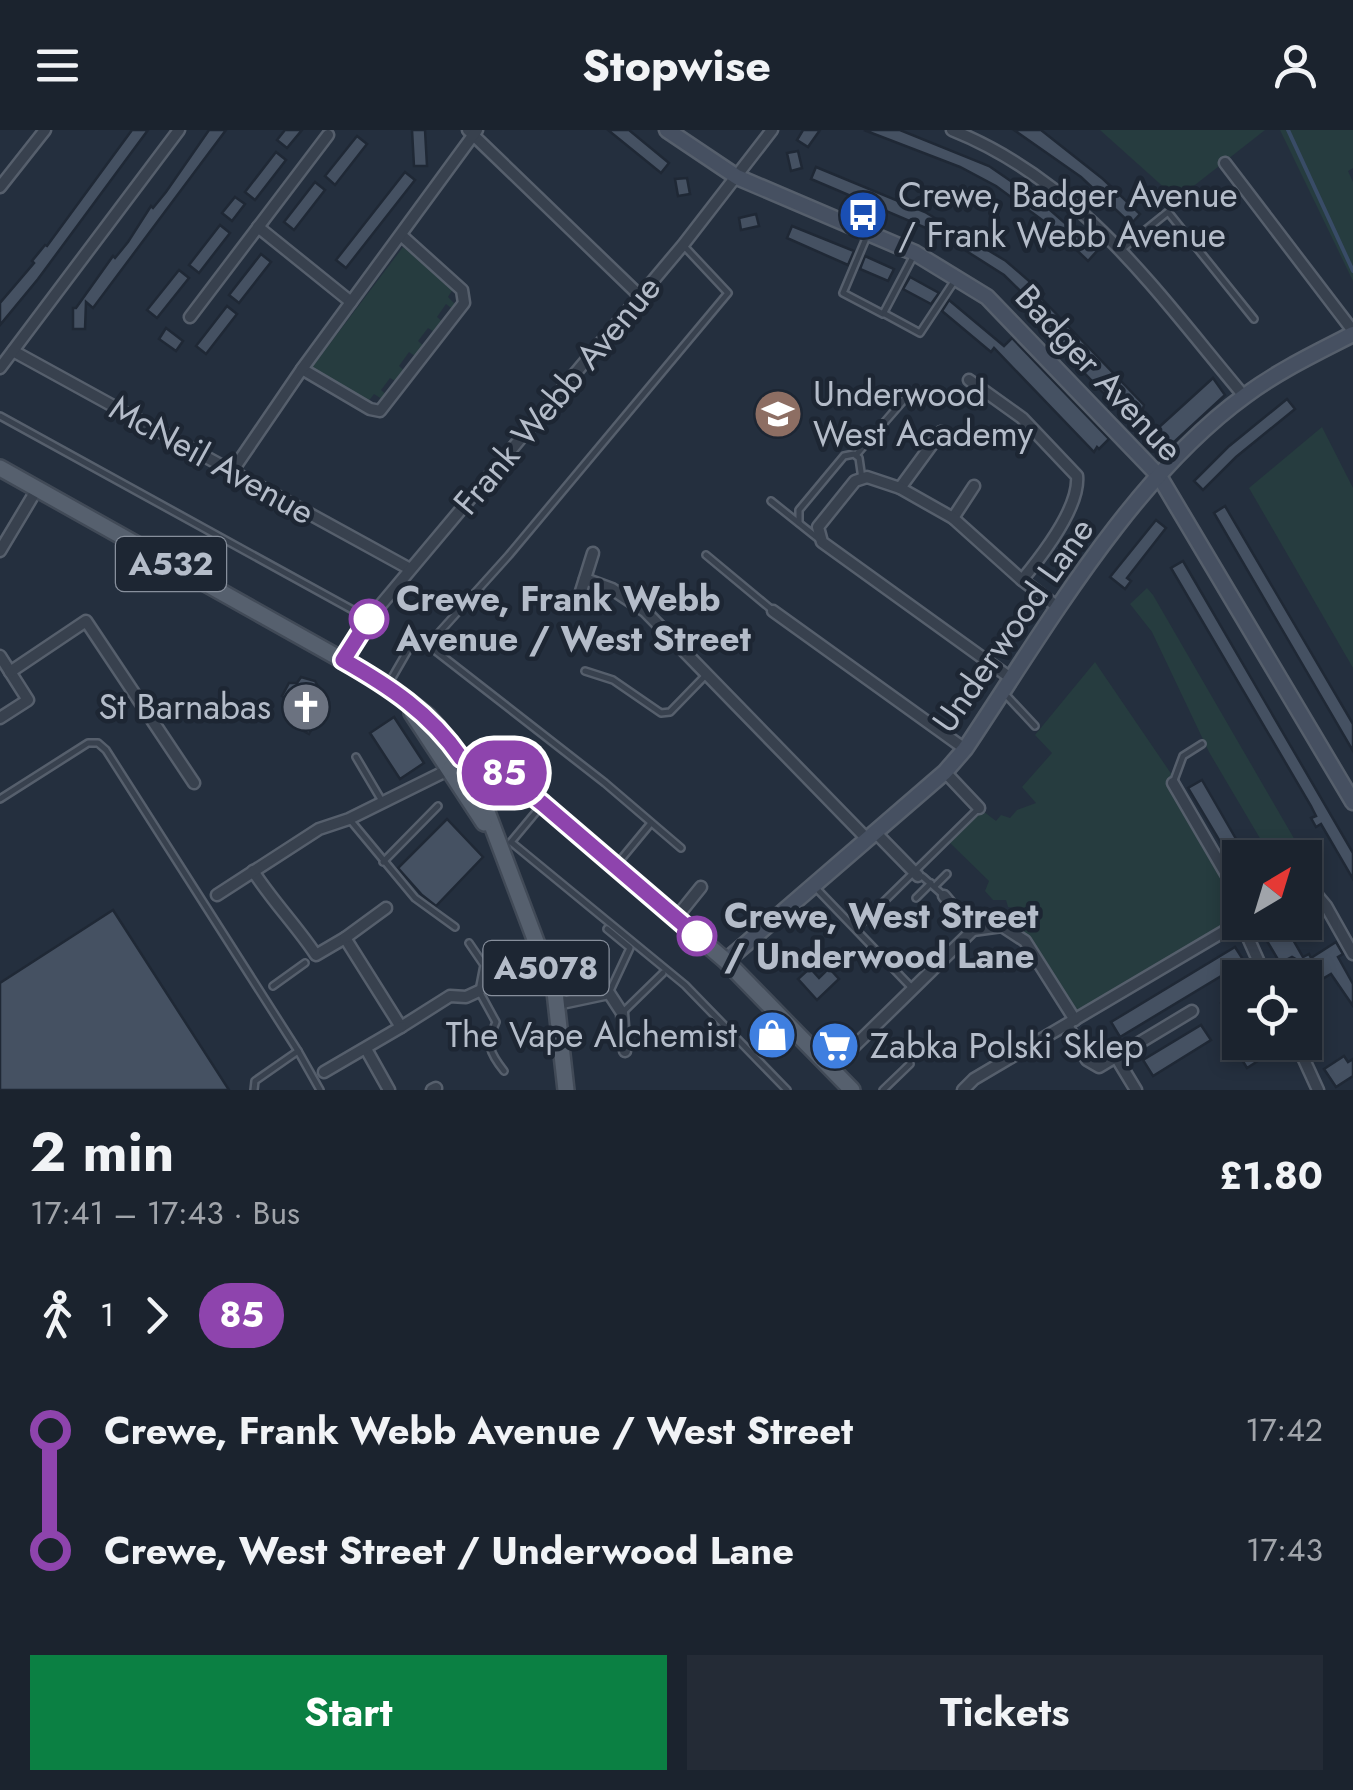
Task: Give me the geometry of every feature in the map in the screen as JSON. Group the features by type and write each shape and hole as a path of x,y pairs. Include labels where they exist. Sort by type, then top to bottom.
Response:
{"main road":[{"name":"A532","path":"0,468 392,689 428,716 469,785"},
{"path":"456,763 484,758 543,804 726,961 852,1090"},
{"path":"469,785 494,777 515,782"},
{"name":"A5078","path":"469,785 502,852 558,1004 566,1090"}],"street":[{"path":"0,187 44,130"},
{"path":"0,368 179,130"},
{"name":"Badger Avenue","path":"667,130 737,178 915,252 987,297 1025,334 1159,476 1353,802"},
{"name":"Frank Webb Avenue","path":"343,660 369,619 684,244 772,130"},
{"path":"952,130 1003,153 1086,212 1244,396"},
{"path":"232,470 473,132 640,295"},
{"path":"190,317 328,135"},
{"path":"1225,163 1353,333"},
{"path":"1232,175 1243,165"},
{"path":"258,227 352,302"},
{"path":"302,369 380,411 464,303 462,290 401,235"},
{"name":"Underwood Lane","path":"726,961 945,772 965,749 1116,528 1210,424 1284,369 1353,333"},
{"name":"McNeil Avenue","path":"13,350 410,569"},
{"path":"969,380 1022,418 1077,476 1072,503 1022,580"},
{"path":"900,488 941,432"},
{"path":"1008,685 822,542 818,526 859,480 867,477 900,488 952,518 1060,608"},
{"path":"952,518 974,486"},
{"path":"0,551 37,490"},
{"path":"577,604 593,552"},
{"path":"585,580 630,598 872,836 918,875"},
{"path":"774,611 965,749"},
{"path":"10,672 86,621 194,783"},
{"path":"0,656 28,700 0,718"},
{"path":"216,895 318,829 349,819 456,763"},
{"path":"945,772 979,808"},
{"path":"1173,783 1222,867"},
{"path":"253,872 278,909 291,916 316,955"},
{"path":"676,918 701,887"},
{"path":"944,896 974,930"},
{"path":"1322,901 1353,954"},
{"path":"305,963 386,908"},
{"path":"832,1069 974,930 1002,926 1025,940 1071,1022 1087,1060 1100,1066 1192,1011"},
{"path":"963,1090 974,1079 1222,933"},
{"path":"345,938 401,1027"},
{"path":"324,1072 450,996 466,998 479,991"},
{"path":"558,1004 609,993 622,1013 625,1051"},
{"path":"366,1049 389,1090"},
{"path":"1116,1057 1136,1090"},
{"path":"1304,1060 1318,1090"},
{"path":"974,1079 983,1090"}],"lane":[{"path":"1121,250 1168,212 1254,319"},
{"path":"868,233 842,294 920,333 956,277"},
{"path":"428,645 509,555 728,293 684,244"},
{"path":"884,314 915,252"},
{"path":"859,480 856,456 909,394"},
{"path":"0,416 369,619"},
{"path":"799,523 799,510 844,456 856,456"},
{"path":"771,501 822,542"},
{"path":"706,555 774,611"},
{"path":"392,689 415,638 606,783 681,848"},
{"path":"585,670 614,680 661,713 673,709 707,673"},
{"path":"1008,685 1035,726"},
{"path":"0,799 88,742 98,743 106,750 320,1090"},
{"path":"1173,783 1182,756 1202,744"},
{"path":"356,757 382,802"},
{"path":"543,804 511,842 685,985 787,1090"},
{"path":"383,862 438,806"},
{"path":"856,929 918,875 979,808"},
{"path":"349,819 415,898 455,928"},
{"path":"615,868 651,823"},
{"path":"916,898 947,874"},
{"path":"918,875 944,896"},
{"path":"814,886 913,989"},
{"path":"606,930 630,948 609,993"},
{"path":"469,943 484,965 479,991 496,1022 487,1042 490,1053 504,1071"},
{"path":"273,986 305,963"},
{"path":"622,1013 663,973"},
{"path":"254,1090 256,1081 298,1051"},
{"path":"882,1090 910,1064"}],"green space":[{"path":"1100,130 1265,130 1177,199"},
{"path":"1280,130 1353,130 1353,168 1348,171 1353,182 1353,281"},
{"path":"403,247 453,289 448,297 457,306 454,310 446,304 437,317 444,323 436,333 428,328 418,341 426,348 418,358 409,352 399,366 407,373 399,383 390,378 381,390 389,397 385,401 374,394 368,402 310,370"},
{"path":"1322,427 1353,488 1353,668 1249,488"},
{"path":"1147,588 1153,595 1295,840 1261,840 1209,752 1152,632 1130,604"},
{"path":"1095,662 1172,775 1222,867 1222,933 1075,1020 1025,941 1002,926 1009,921 1008,915 1015,916 1014,908 1008,907 1006,900 993,900 985,891 989,881 947,840 979,808 996,821 1001,815 1010,818 1017,810 1036,803 1022,787 1052,753 1035,735"}],"building":[{"path":"132,130 148,130 0,325 0,303"},
{"path":"209,130 226,130 93,308 86,302 85,329 73,329 73,308 128,242"},
{"path":"285,130 302,130 287,148 277,140"},
{"path":"412,130 425,130 427,166 414,166"},
{"path":"608,130 629,130 669,163 661,173"},
{"path":"803,130 820,130 808,147 797,140"},
{"path":"864,130 900,130 989,166 1041,202 1097,251 1088,261 1057,231 996,186 960,167"},
{"path":"1014,130 1041,130 1140,214 1131,224 1081,177"},
{"path":"357,136 367,144 335,185 325,176"},
{"path":"798,151 802,168 791,171 787,153"},
{"path":"276,152 286,160 255,200 245,192"},
{"path":"816,167 925,212 1006,261 1044,294 1041,298 1144,405 1142,412 1131,422 1034,320 1042,312 1004,275 938,233 811,179"},
{"path":"405,172 415,180 346,268 336,260"},
{"path":"687,178 690,194 678,196 675,179"},
{"path":"315,182 325,190 294,230 284,222"},
{"path":"235,197 245,204 232,221 222,213"},
{"path":"756,214 759,226 741,230 739,218"},
{"path":"220,225 230,233 199,273 189,265"},
{"path":"792,226 854,251 848,265 787,238"},
{"path":"261,254 271,262 239,303 229,295"},
{"path":"865,256 894,269 888,281 860,269"},
{"path":"179,270 189,278 157,318 147,310"},
{"path":"910,277 939,293 931,304 903,289"},
{"path":"949,300 1004,346 1012,338 1109,439 1094,452 994,348 991,352 942,311"},
{"path":"227,306 237,314 206,354 196,346"},
{"path":"166,328 183,341 176,351 159,339"},
{"path":"1213,378 1225,395 1159,456 1146,439"},
{"path":"1287,399 1295,409 1203,490 1194,481 1228,447"},
{"path":"1225,506 1353,724 1353,751 1214,513"},
{"path":"1156,520 1166,528 1127,578 1131,581 1125,589 1110,577"},
{"path":"1183,561 1353,853 1353,879 1321,824 1316,827 1311,806 1171,568"},
{"name":"St Barnabas","path":"301,677 315,681 321,701 313,714 318,717 309,734 293,725 301,711 282,696 289,683 297,683"},
{"path":"394,717 424,763 400,779 370,733"},
{"path":"1202,780 1237,840 1222,840 1222,845 1188,788"},
{"path":"447,819 483,857 436,906 398,868"},
{"path":"113,910 229,1090 0,1090 0,983"},
{"path":"1293,940 1303,957 1309,954 1311,958 1336,942 1343,954 1338,957 1353,984 1353,1006 1331,974 1322,979 1322,960 1278,960 1267,941"},
{"path":"1235,947 1243,960 1222,960 1222,976 1120,1037 1111,1022"},
{"path":"810,968 819,978 829,968 839,979 817,1000 798,979"},
{"path":"1201,1025 1211,1040 1153,1076 1143,1060"},
{"path":"1344,1056 1348,1062 1353,1059 1353,1076 1336,1087 1324,1069"},
{"path":"1242,1060 1259,1060 1247,1068"}],"waterway":[{"path":"1288,130 1353,271"}],"bus line":[{"name":"85","path":"369,619 343,660 387,685 428,716 461,758 484,758 515,782 697,936"}],"place":[{"name":"Crewe, Badger Avenue / Frank Webb Avenue","path":"863,215"},
{"name":"Underwood West Academy","path":"778,414"},
{"name":"Crewe, Frank Webb Avenue / West Street","path":"369,619"},
{"name":"St Barnabas","path":"306,707"},
{"name":"Crewe, West Street / Underwood Lane","path":"697,936"},
{"name":"The Vape Alchemist","path":"772,1035"},
{"name":"Zabka Polski Sklep","path":"835,1046"}]}
